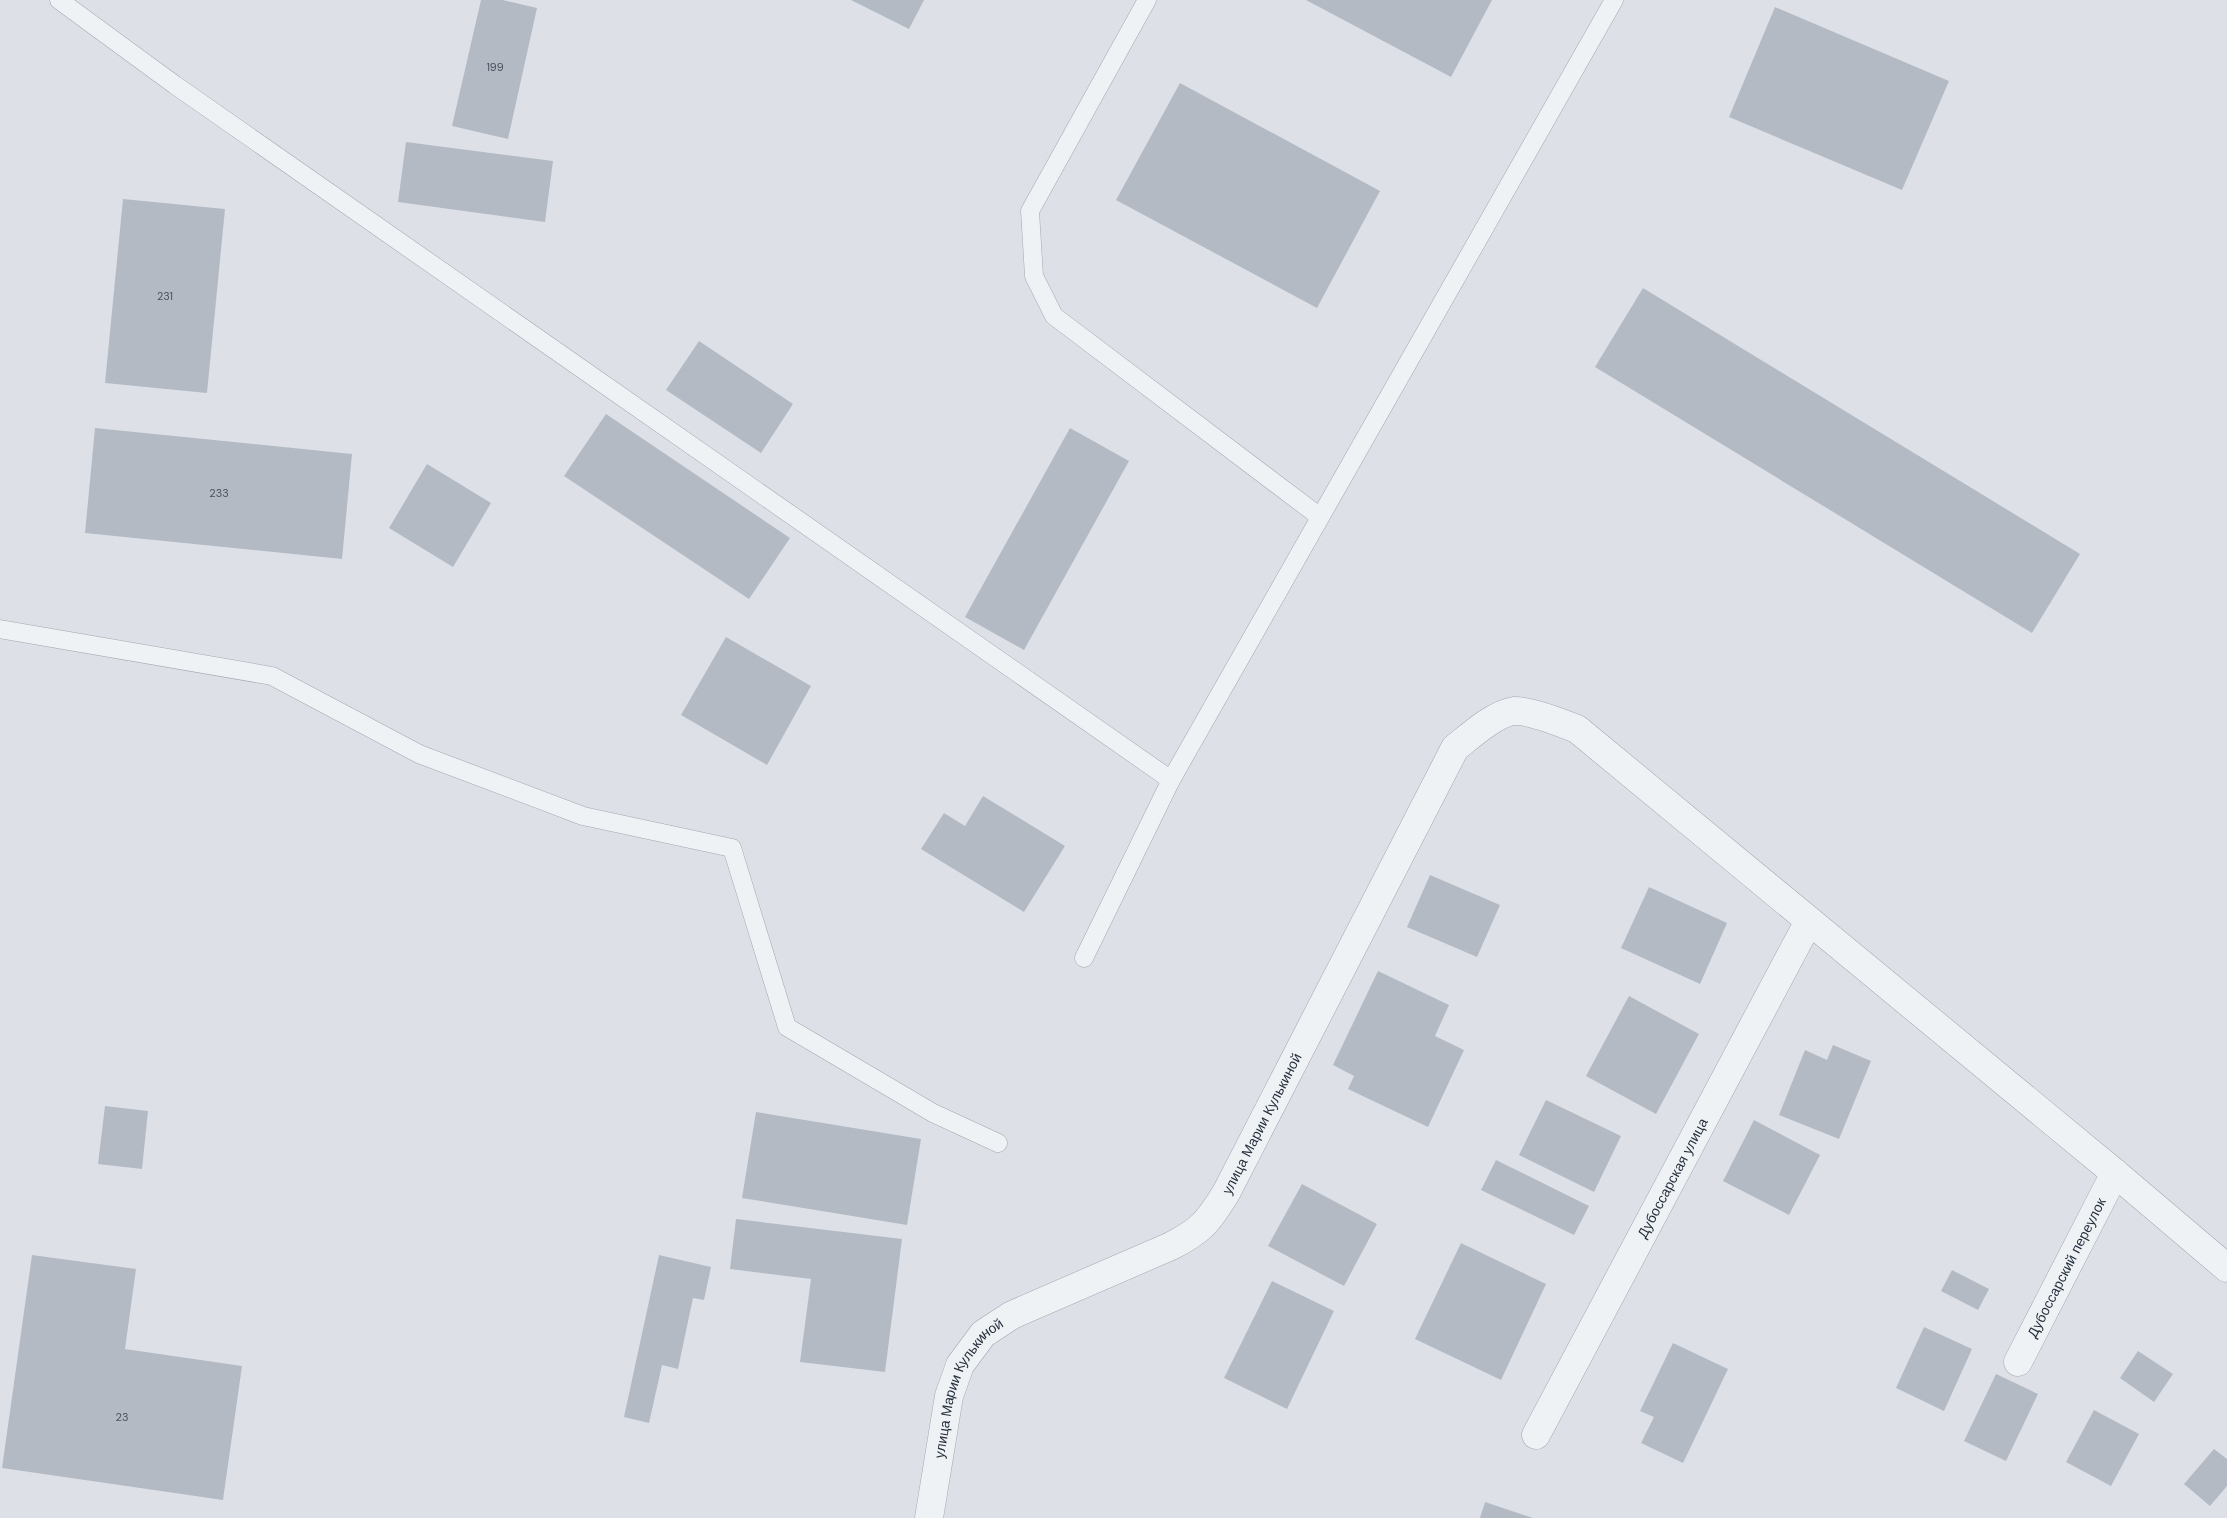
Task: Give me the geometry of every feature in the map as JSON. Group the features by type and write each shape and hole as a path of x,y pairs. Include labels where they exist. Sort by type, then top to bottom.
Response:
{"street":[{"name":"улица Марии Кулькиной","path":"929,1518 949,1396 960,1365 983,1334 1012,1315 1192,1235 1209,1221 1226,1194 1454,748 1487,723 1514,711 1549,718 1577,729 2115,1173 2227,1268"},
{"name":"Дубоссарская улица","path":"1536,1435 1809,921"},
{"name":"Дубоссарский переулок","path":"2018,1362 2115,1173"}],"lane":[{"path":"59,0 191,97 1171,780"},
{"path":"1147,0 1030,211 1034,276 1054,316 1320,517"},
{"path":"1084,958 1171,780 1614,0"},
{"path":"0,630 272,676 419,754 582,816 732,848 787,1027 933,1113 998,1143"}],"building":[{"path":"481,0 503,0 537,8 508,139 452,126"},
{"path":"851,0 924,0 909,29"},
{"path":"1306,0 1492,0 1451,77"},
{"path":"1775,7 1949,81 1902,190 1729,117"},
{"path":"1180,83 1380,191 1317,308 1116,200"},
{"path":"406,142 553,161 545,222 398,202"},
{"path":"123,199 225,209 207,393 105,383"},
{"path":"1643,288 2080,554 2032,633 1595,367"},
{"path":"699,341 793,404 761,453 666,390"},
{"path":"606,414 790,538 749,599 564,476"},
{"path":"95,428 352,454 342,559 85,533"},
{"path":"1070,428 1129,461 1024,650 965,617"},
{"path":"427,464 491,503 453,567 389,528"},
{"path":"726,637 811,686 767,765 681,715"},
{"path":"983,796 1065,846 1024,912 921,849 944,813 965,826"},
{"path":"1430,875 1500,905 1477,957 1407,927"},
{"path":"1649,887 1727,923 1700,984 1621,948"},
{"path":"1378,971 1449,1005 1435,1036 1464,1050 1428,1127 1348,1089 1354,1076 1333,1065"},
{"path":"1629,996 1699,1034 1656,1114 1586,1076"},
{"path":"1833,1045 1871,1061 1839,1139 1779,1115 1805,1050 1827,1060"},
{"path":"1546,1100 1621,1136 1594,1192 1519,1155"},
{"path":"105,1106 148,1111 142,1169 98,1164"},
{"path":"756,1112 921,1139 907,1225 742,1198"},
{"path":"1754,1120 1820,1155 1789,1215 1723,1181"},
{"path":"1496,1160 1589,1206 1574,1235 1481,1190"},
{"path":"1302,1184 1377,1224 1344,1286 1268,1246"},
{"path":"736,1219 902,1239 885,1372 800,1362 811,1279 730,1269"},
{"path":"1461,1243 1546,1284 1501,1380 1415,1339"},
{"path":"32,1255 136,1269 125,1349 242,1366 223,1500 2,1468"},
{"path":"659,1255 711,1267 704,1300 693,1298 678,1369 662,1365 649,1423 624,1417"},
{"path":"1952,1270 1989,1289 1978,1310 1941,1291"},
{"path":"1272,1281 1334,1311 1287,1409 1224,1378"},
{"path":"1924,1327 1972,1349 1944,1411 1896,1388"},
{"path":"1673,1343 1728,1369 1683,1463 1641,1443 1654,1417 1640,1411"},
{"path":"2138,1351 2173,1374 2154,1402 2120,1378"},
{"path":"1996,1374 2038,1394 2006,1461 1964,1441"},
{"path":"2094,1410 2139,1434 2111,1486 2066,1462"},
{"path":"2214,1449 2227,1459 2227,1486 2210,1506 2184,1484"},
{"path":"1485,1502 1533,1518 1480,1518"}]}
